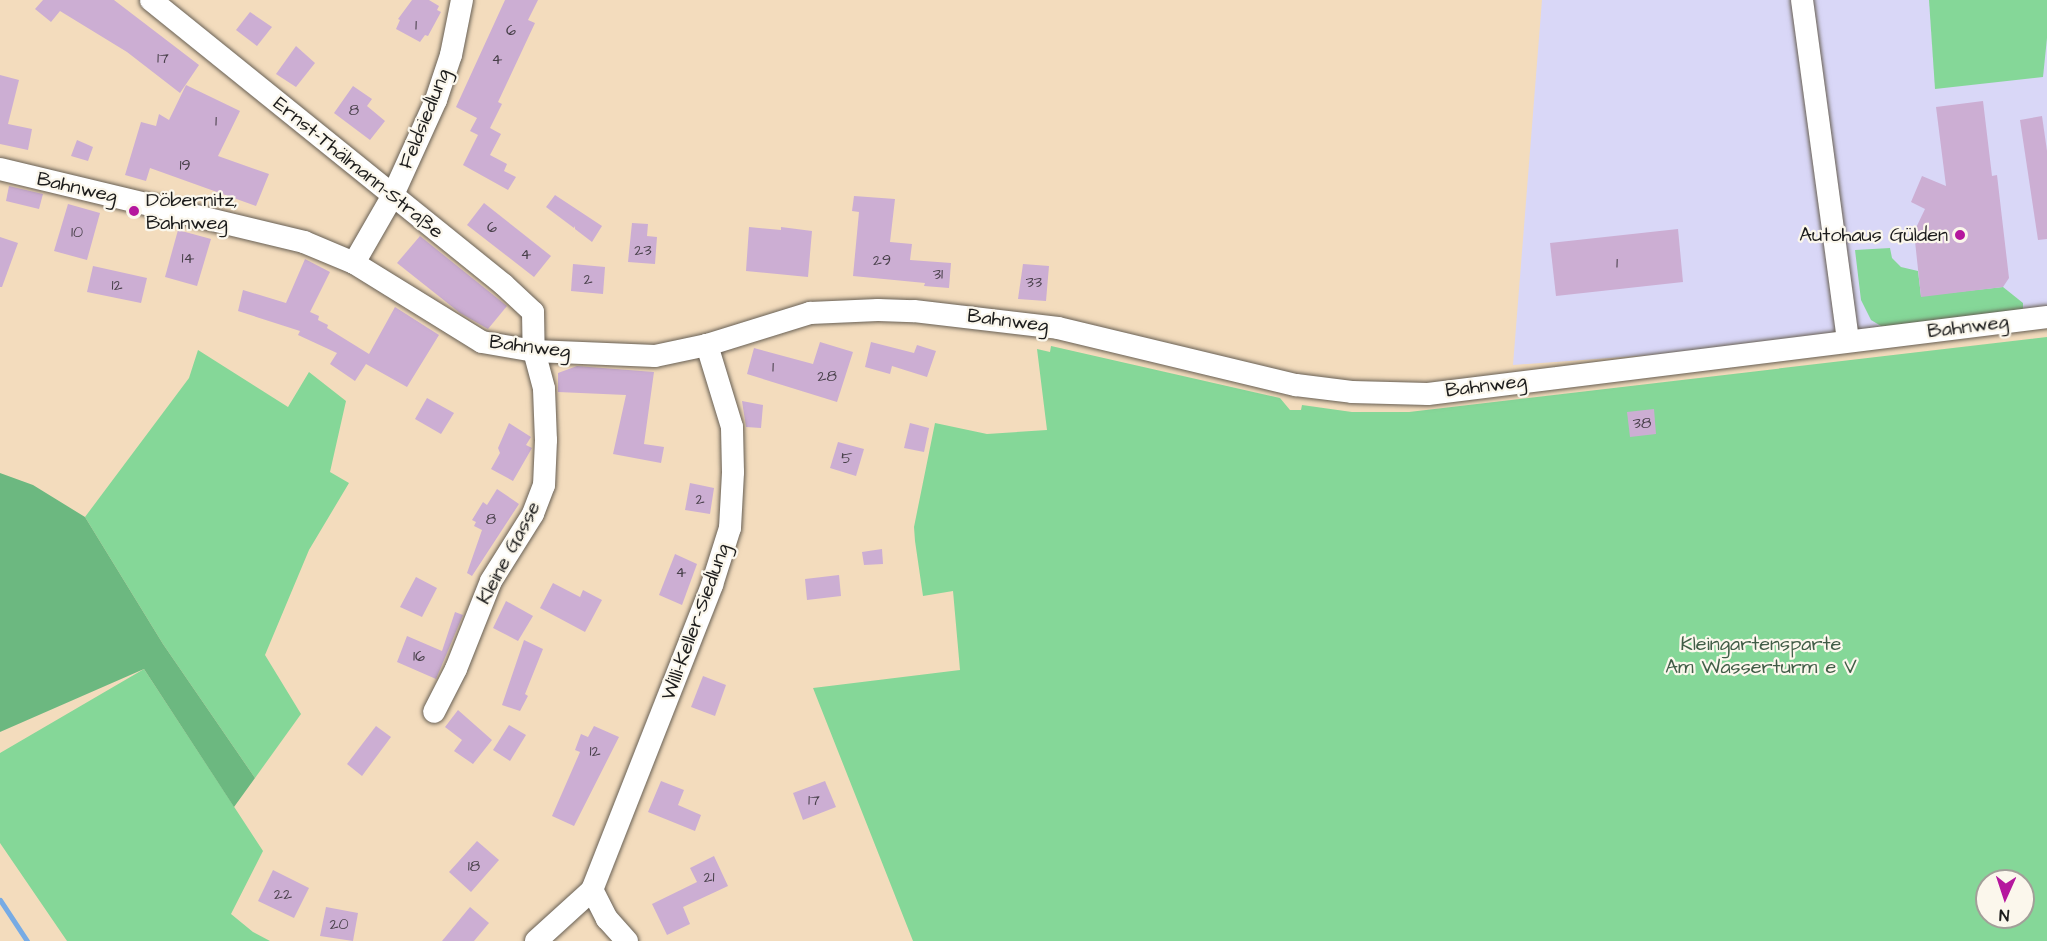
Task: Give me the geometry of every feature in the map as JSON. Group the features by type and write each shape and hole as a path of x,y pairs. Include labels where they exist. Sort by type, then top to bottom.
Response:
{"street":[{"name":"Ernst-Thälmann-Straße","path":"151,0 392,197 503,284 533,312 534,351"},
{"name":"Feldsiedlung","path":"354,263 392,197 445,77 462,0"},
{"path":"1802,0 1848,341"},
{"name":"Bahnweg","path":"0,170 304,242 354,263 482,342 534,351 655,356 707,345 810,313 878,310 921,312 1058,328 1296,385 1352,392 1410,394 2047,317"},
{"name":"Willi-Keller-Siedlung","path":"536,941 592,890 712,585 730,528 733,472 732,426 707,345"},
{"name":"Kleine Gasse","path":"434,712 456,669 491,581 533,514 544,485 546,440 544,389 534,351"},
{"path":"592,890 607,920 627,941"}],"shaded area":[{"path":"1542,0 2047,0 2047,317 1848,341 1513,365"}],"green space":[{"path":"1929,0 2047,0 2047,38 2043,77 1935,89"},
{"path":"1890,248 1892,258 1901,267 1918,271 1921,296 2003,287 2023,303 2023,311 1895,327 1881,326 1871,320 1861,300 1855,250"},
{"name":"Kleingartensparte Am Wasserturm e V","path":"2047,337 2047,941 913,941 813,688 960,670 953,591 923,596 915,541 914,527 935,423 987,434 1047,430 1037,349 1050,352 1051,346 1280,398 1290,410 1301,410 1302,405 1352,412 1409,412"},
{"path":"198,350 288,407 309,372 346,401 330,472 349,483 309,550 265,655 301,714 255,778 163,644 85,517 189,378"},
{"path":"0,473 33,485 85,517 163,644 255,778 234,807 144,669 0,732"},
{"path":"144,669 263,851 231,914 253,932 270,941 67,941 0,843 0,753"}],"building":[{"path":"43,0 114,0 199,65 180,93 127,52 60,11 51,22 35,9"},
{"path":"412,0 429,0 439,6 437,10 441,12 428,36 425,35 420,42 396,29 400,20 398,19"},
{"path":"505,0 538,0 528,20 535,23 498,102 502,104 490,128 501,134 490,155 507,164 504,171 516,177 508,190 463,165 478,135 470,131 477,118 456,107"},
{"path":"250,12 272,27 257,46 236,30"},
{"path":"296,46 315,63 296,87 276,74"},
{"path":"0,75 19,80 8,124 32,129 28,150 0,144"},
{"path":"186,85 240,111 218,156 269,174 256,206 150,168 146,181 125,175 141,122 156,126 159,114 169,120"},
{"path":"353,86 372,99 367,106 385,121 370,140 334,113"},
{"name":"Autohaus Gülden","path":"1983,101 1992,176 1997,175 2009,278 2003,287 1921,297 1914,232 1925,209 1911,202 1922,176 1946,186 1936,107"},
{"path":"2042,116 2047,151 2047,239 2038,240 2020,120"},
{"path":"77,140 93,147 88,161 71,156"},
{"path":"9,186 43,194 39,209 6,201"},
{"path":"555,195 602,226 592,242 575,229 575,226 574,228 546,207"},
{"path":"854,196 895,199 890,242 912,244 910,260 951,263 949,288 924,286 925,283 853,276 859,212 852,211"},
{"path":"484,203 551,256 534,277 467,225"},
{"path":"68,204 100,213 87,260 54,251"},
{"path":"632,223 648,224 647,236 657,237 655,264 628,262"},
{"path":"749,227 781,230 781,227 812,231 808,277 746,271"},
{"path":"1678,229 1683,282 1556,296 1550,243"},
{"path":"178,230 211,239 197,286 165,277"},
{"path":"420,236 507,306 488,329 460,313 397,263"},
{"path":"0,237 18,243 2,287 0,287"},
{"path":"305,259 330,272 310,312 319,316 318,320 328,325 327,328 369,354 395,307 439,335 407,387 366,364 355,381 330,364 337,353 298,335 300,331 238,311 243,290 286,303"},
{"path":"573,264 605,267 603,294 571,291"},
{"path":"1023,264 1049,266 1046,301 1018,299"},
{"path":"93,266 147,278 141,303 87,292"},
{"path":"820,342 853,352 837,402 747,374 754,348 813,364"},
{"path":"871,342 914,353 917,345 936,351 927,377 892,366 890,374 865,367"},
{"path":"577,366 654,372 644,444 664,447 661,463 613,454 626,395 558,392 558,373"},
{"path":"427,398 454,413 441,434 415,419"},
{"path":"742,401 763,405 761,428 746,427"},
{"path":"1654,409 1656,434 1630,437 1627,412"},
{"path":"509,423 531,437 526,445 532,448 513,481 491,469 500,453 498,448"},
{"path":"910,423 929,428 924,452 904,448"},
{"path":"838,442 864,449 856,476 830,468"},
{"path":"690,483 714,488 710,514 685,510"},
{"path":"497,489 519,504 472,576 467,573 482,530 474,526 476,522 472,520 483,502 487,505"},
{"path":"882,549 883,564 864,565 862,552"},
{"path":"675,554 697,564 682,605 659,595"},
{"path":"839,575 841,596 807,600 805,579"},
{"path":"416,577 437,588 422,617 400,607"},
{"path":"553,583 580,597 583,590 602,600 585,632 540,608"},
{"path":"506,601 533,616 518,641 493,628"},
{"path":"455,612 463,615 436,679 397,662 407,636 442,651"},
{"path":"524,640 543,649 525,694 528,696 520,711 502,705"},
{"path":"703,676 726,685 715,716 691,707"},
{"path":"458,710 492,740 473,764 454,751 462,740 445,727"},
{"path":"509,725 526,735 510,761 493,750"},
{"path":"376,726 391,737 362,776 347,764"},
{"path":"594,726 619,737 574,826 552,816 580,752 575,750 581,734 588,737"},
{"path":"661,781 684,790 678,805 701,815 695,831 648,812"},
{"path":"825,781 836,807 803,820 793,793"},
{"path":"477,841 499,860 471,892 449,872"},
{"path":"714,856 728,886 683,907 690,924 667,935 652,904 697,882 690,868"},
{"path":"273,870 309,888 294,918 258,901"},
{"path":"326,907 358,913 353,941 320,936"},
{"path":"470,907 489,923 474,941 442,941"}],"waterway":[{"path":"0,900 27,941"}],"place":[{"name":"Döbernitz, Bahnweg","path":"134,211"},
{"name":"Autohaus Gülden","path":"1960,235"}]}
